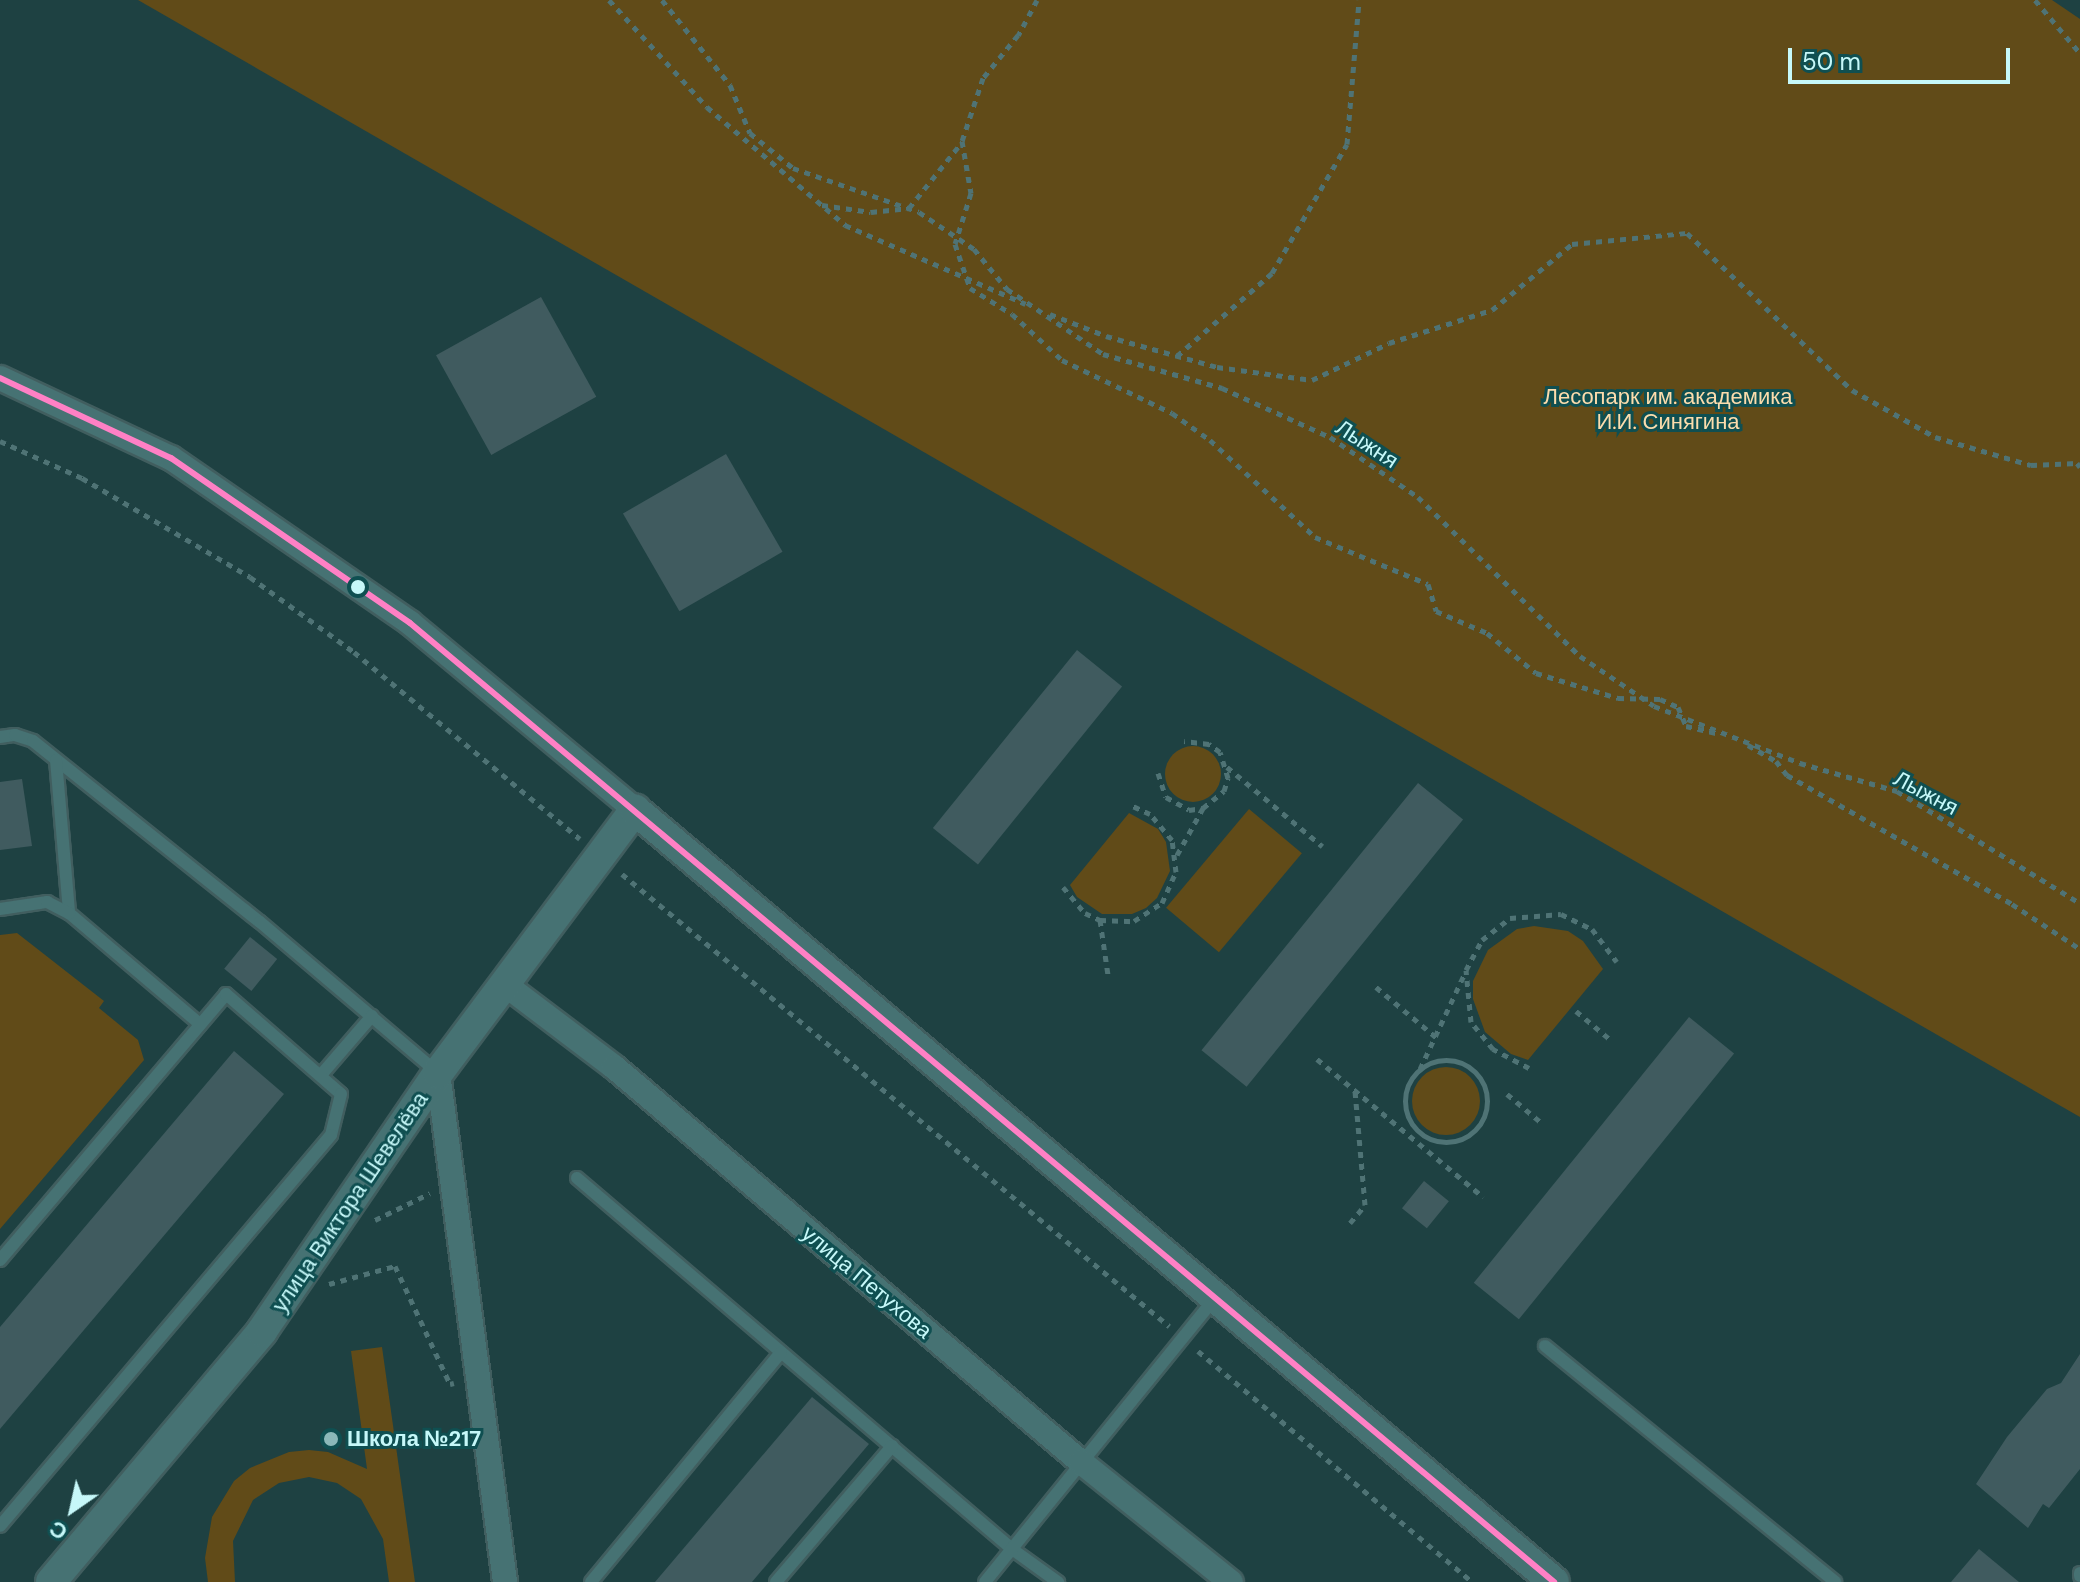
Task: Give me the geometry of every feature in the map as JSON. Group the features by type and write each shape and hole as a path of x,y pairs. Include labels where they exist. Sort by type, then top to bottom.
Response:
{"street":[{"path":"0,378 171,458 410,623 1554,1582"},
{"name":"улица Виктора Шевелёва","path":"51,1582 286,1296 438,1073 635,810"},
{"name":"улица Петухова","path":"503,983 614,1067 1081,1462 1231,1582"},
{"path":"438,1073 505,1582"}],"lane":[{"path":"0,737 24,736 56,760 438,1073"},
{"path":"56,760 69,913"},
{"path":"0,909 47,902 69,913 200,1024"},
{"path":"0,1260 226,994 341,1094 331,1135 0,1526"},
{"path":"321,1075 372,1016"},
{"path":"577,1178 1012,1549 1058,1582"},
{"path":"985,1582 1081,1462 1185,1340 1214,1299"},
{"path":"1545,1346 1835,1582"},
{"path":"591,1582 781,1352"},
{"path":"776,1582 892,1446"}],"path":[{"path":"609,0 707,107 845,225 1039,310 1177,356 1217,367 1312,380 1389,343 1492,310 1572,244 1687,233 1852,390 1935,437 2031,465 2077,463 2080,467"},
{"name":"Лыжня","path":"662,0 730,85 750,133 793,168 909,208 974,249 1007,289 1103,354 1222,388 1330,437 1418,497 1580,656 1644,699 1729,735 1897,791 2080,903"},
{"path":"822,205 871,212 909,208 948,165 962,141 983,78 1018,35 1037,0"},
{"path":"1177,356 1272,273 1347,144 1359,0"},
{"path":"2035,0 2080,53"},
{"path":"962,141 971,193 957,238 966,280 976,294 1012,314 1062,360 1172,413 1210,440 1315,537 1428,584 1436,611 1487,633 1536,673 1618,698 1644,699"},
{"path":"0,441 82,478 250,577 354,652 1185,1340 1472,1582"},
{"path":"1729,735 2080,949"},
{"path":"1184,741 1209,744 1227,767 1322,846"},
{"path":"1063,887 1085,913 1100,920 1134,921 1155,908 1171,889 1176,856 1203,808 1224,791 1227,767"},
{"path":"1158,773 1159,785 1176,806 1203,808"},
{"path":"1131,805 1163,825 1176,856"},
{"path":"1420,1069 1447,1060 1473,1070 1487,1095 1481,1123 1472,1133 1445,1143 1431,1140 1410,1121 1406,1093 1437,1038 1466,970 1495,927 1544,911 1592,929 1617,962"},
{"path":"1100,920 1108,975"},
{"path":"1466,970 1466,1005 1480,1037 1507,1059 1529,1068"},
{"path":"1376,987 1437,1038"},
{"path":"1576,1011 1612,1041"},
{"path":"1317,1059 1483,1197"},
{"path":"1350,1223 1365,1205 1355,1090"},
{"path":"1507,1094 1543,1124"},
{"path":"320,1247 453,1182"},
{"path":"286,1296 395,1266 450,1384 478,1379"}],"green space":[{"name":"Лесопарк им. академика И.И. Синягина","path":"138,0 2052,0 2080,19 2080,1117"},
{"path":"1193,746 1213,754 1221,774 1213,794 1193,802 1173,794 1165,774 1173,754"},
{"path":"1249,809 1302,853 1219,952 1166,908"},
{"path":"1129,813 1158,829 1166,842 1170,871 1157,898 1146,908 1132,914 1102,914 1077,897 1070,885"},
{"path":"1534,926 1568,931 1583,941 1603,969 1528,1060 1511,1054 1485,1032 1473,999 1473,981 1488,950 1517,929"},
{"path":"17,933 104,1001 99,1008 138,1040 144,1060 0,1229 0,935"},
{"path":"1446,1067 1470,1077 1480,1101 1470,1125 1446,1135 1422,1125 1412,1101 1422,1077"},
{"path":"382,1347 415,1582 389,1582 383,1539 361,1499 337,1483 309,1477 279,1483 253,1500 233,1541 235,1582 208,1582 205,1558 212,1517 234,1481 250,1468 289,1452 309,1450 328,1452 367,1469 351,1351"}],"building":[{"path":"541,297 596,397 491,455 436,355"},
{"path":"726,454 782,552 679,611 623,514"},
{"path":"1077,650 1122,687 978,864 933,828"},
{"path":"22,779 32,846 0,850 0,782"},
{"path":"1418,783 1463,820 1247,1087 1202,1050"},
{"path":"250,937 277,959 251,991 224,969"},
{"path":"1689,1017 1734,1054 1519,1319 1474,1283"},
{"path":"234,1051 284,1094 0,1429 0,1327"},
{"path":"1424,1181 1449,1201 1427,1228 1402,1208"},
{"path":"2080,1354 2080,1469 2049,1508 2043,1504 2028,1528 1976,1484 2007,1437 2047,1389 2061,1383"},
{"path":"812,1397 869,1444 752,1582 655,1582"},
{"path":"1979,1549 2019,1582 1951,1582"}],"transit line":[{"path":"0,378 171,458 410,623 1554,1582"}],"place":[{"name":"Школа №217","path":"331,1439"}]}
